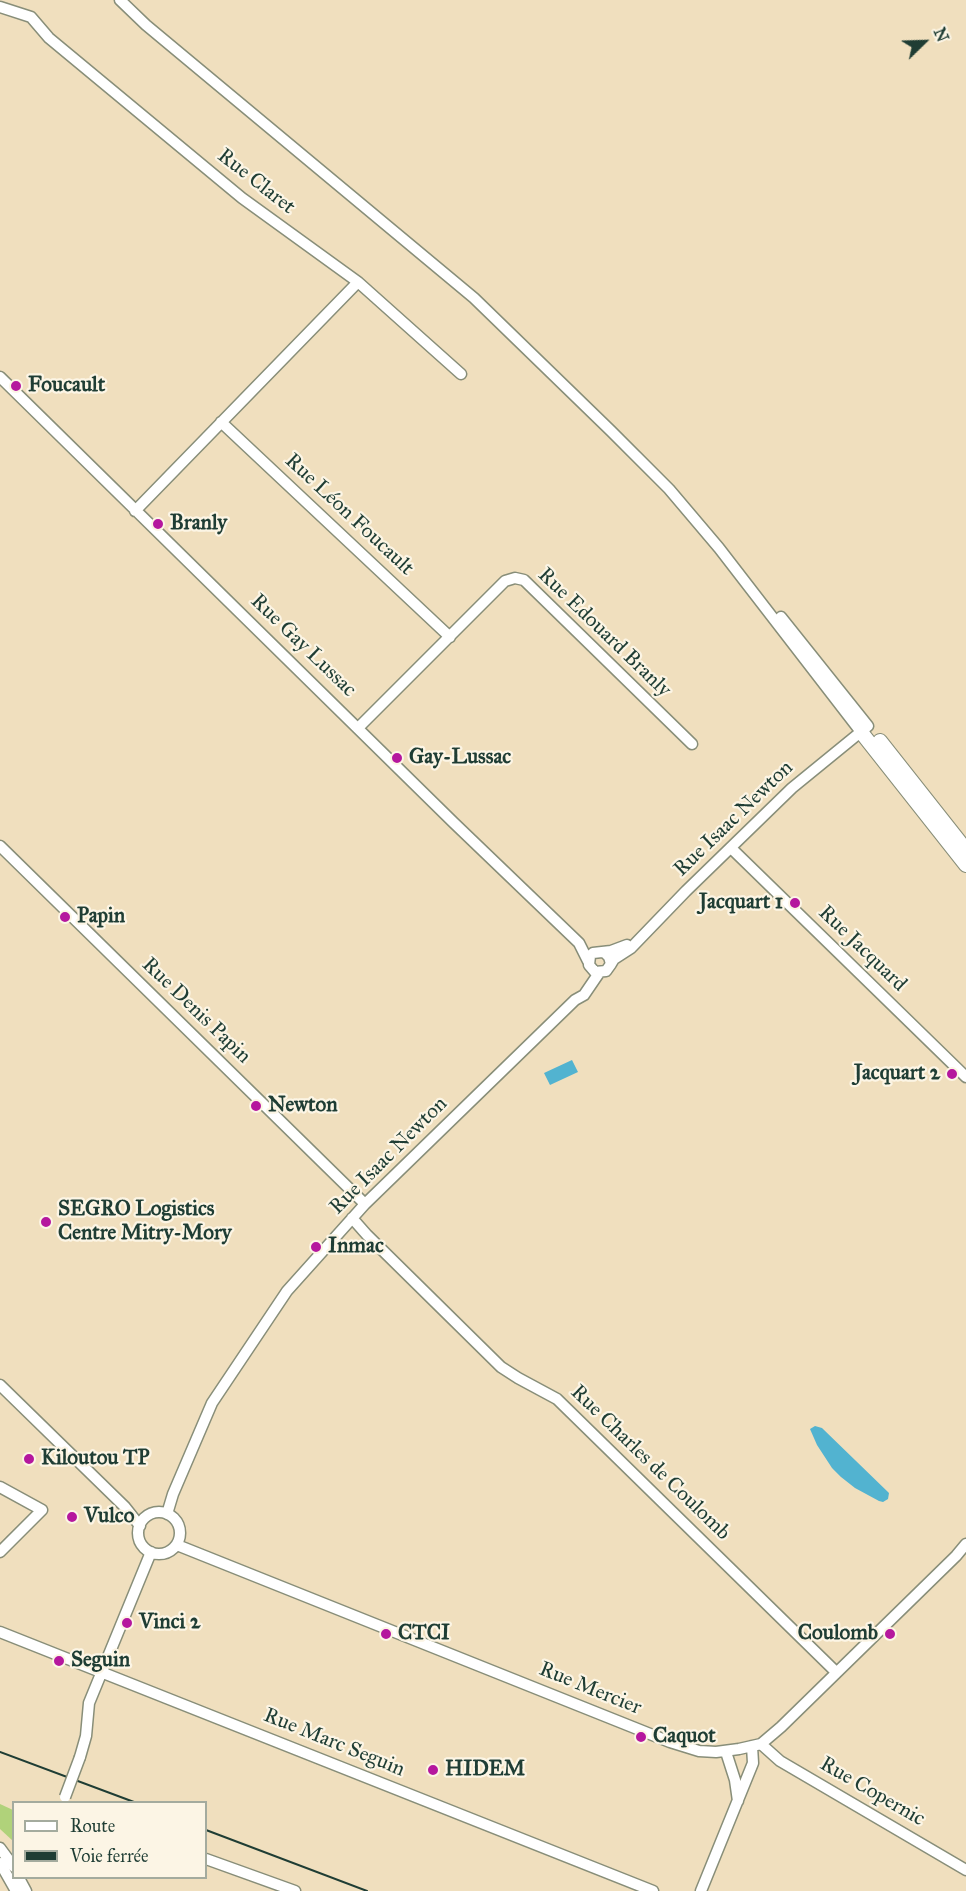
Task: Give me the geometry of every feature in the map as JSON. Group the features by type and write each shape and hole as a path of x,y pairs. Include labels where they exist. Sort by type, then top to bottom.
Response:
{"main road":[{"path":"865,729 966,849"},
{"path":"865,729 966,865"}],"street":[{"path":"120,0 155,33 474,298 669,489 865,729"},
{"name":"Rue Claret","path":"0,7 31,17 49,38 242,198 358,282 461,374"},
{"path":"135,511 358,282"},
{"name":"Rue Gay Lussac","path":"0,377 579,943 589,963"},
{"name":"Rue Léon Foucault","path":"221,422 450,637"},
{"name":"Rue Edouard Branly","path":"358,728 505,581 515,578 524,580 692,744"},
{"name":"Rue Isaac Newton","path":"611,964 614,958 631,948 792,788 865,729"},
{"name":"Rue Denis Papin","path":"0,846 365,1204"},
{"name":"Rue Jacquard","path":"731,848 966,1077"},
{"name":"Rue Isaac Newton","path":"600,952 612,951 638,940"},
{"name":"Rue Gay Lussac","path":"579,943 600,952"},
{"path":"600,952 609,957 611,964 606,971 599,973 593,971 589,963 590,956 600,952"},
{"name":"Rue Isaac Newton","path":"575,1000 589,963"},
{"name":"Rue Isaac Newton","path":"167,1514 173,1494 212,1403 287,1291 365,1204 575,1000 584,995 599,973"},
{"name":"Rue Charles de Coulomb","path":"352,1218 501,1367 557,1399 836,1672"},
{"path":"0,1385 125,1507 140,1526"},
{"path":"0,1487 42,1510 0,1552"},
{"path":"167,1514 178,1524 180,1538 177,1545 167,1553 151,1552 142,1546 139,1540 140,1526 148,1515 167,1514"},
{"name":"Rue Mercier","path":"177,1545 670,1742 699,1751 726,1752 757,1745 781,1727 966,1544"},
{"path":"64,1800 86,1736 89,1703 151,1552"},
{"name":"Rue Marc Seguin","path":"0,1632 653,1891"},
{"path":"701,1891 738,1803 753,1763 757,1745"},
{"name":"Rue Copernic","path":"757,1745 780,1761 966,1870"},
{"path":"726,1752 735,1780 738,1803"},
{"path":"4,1856 11,1871"},
{"path":"207,1858 295,1891"}],"green space":[{"path":"0,1804 12,1810 12,1840 0,1829"}],"water":[{"path":"572,1060 578,1072 550,1085 544,1073"},
{"path":"815,1426 822,1428 889,1493 888,1499 883,1502 879,1501 855,1488 832,1468 810,1429"}],"railway":[{"path":"0,1752 131,1801"},
{"path":"207,1830 367,1891"}],"place":[{"name":"Foucault","path":"16,386"},
{"name":"Branly","path":"158,524"},
{"name":"Gay-Lussac","path":"397,758"},
{"name":"Jacquart 1","path":"795,903"},
{"name":"Papin","path":"65,917"},
{"name":"Jacquart 2","path":"952,1074"},
{"name":"Newton","path":"256,1106"},
{"name":"SEGRO Logistics Centre Mitry-Mory","path":"46,1222"},
{"name":"Inmac","path":"316,1247"},
{"name":"Kiloutou TP","path":"29,1459"},
{"name":"Vulco","path":"72,1517"},
{"name":"Vinci 2","path":"127,1623"},
{"name":"CTCI","path":"386,1634"},
{"name":"Coulomb","path":"890,1634"},
{"name":"Seguin","path":"59,1661"},
{"name":"Caquot","path":"641,1737"},
{"name":"HIDEM","path":"433,1770"}]}
